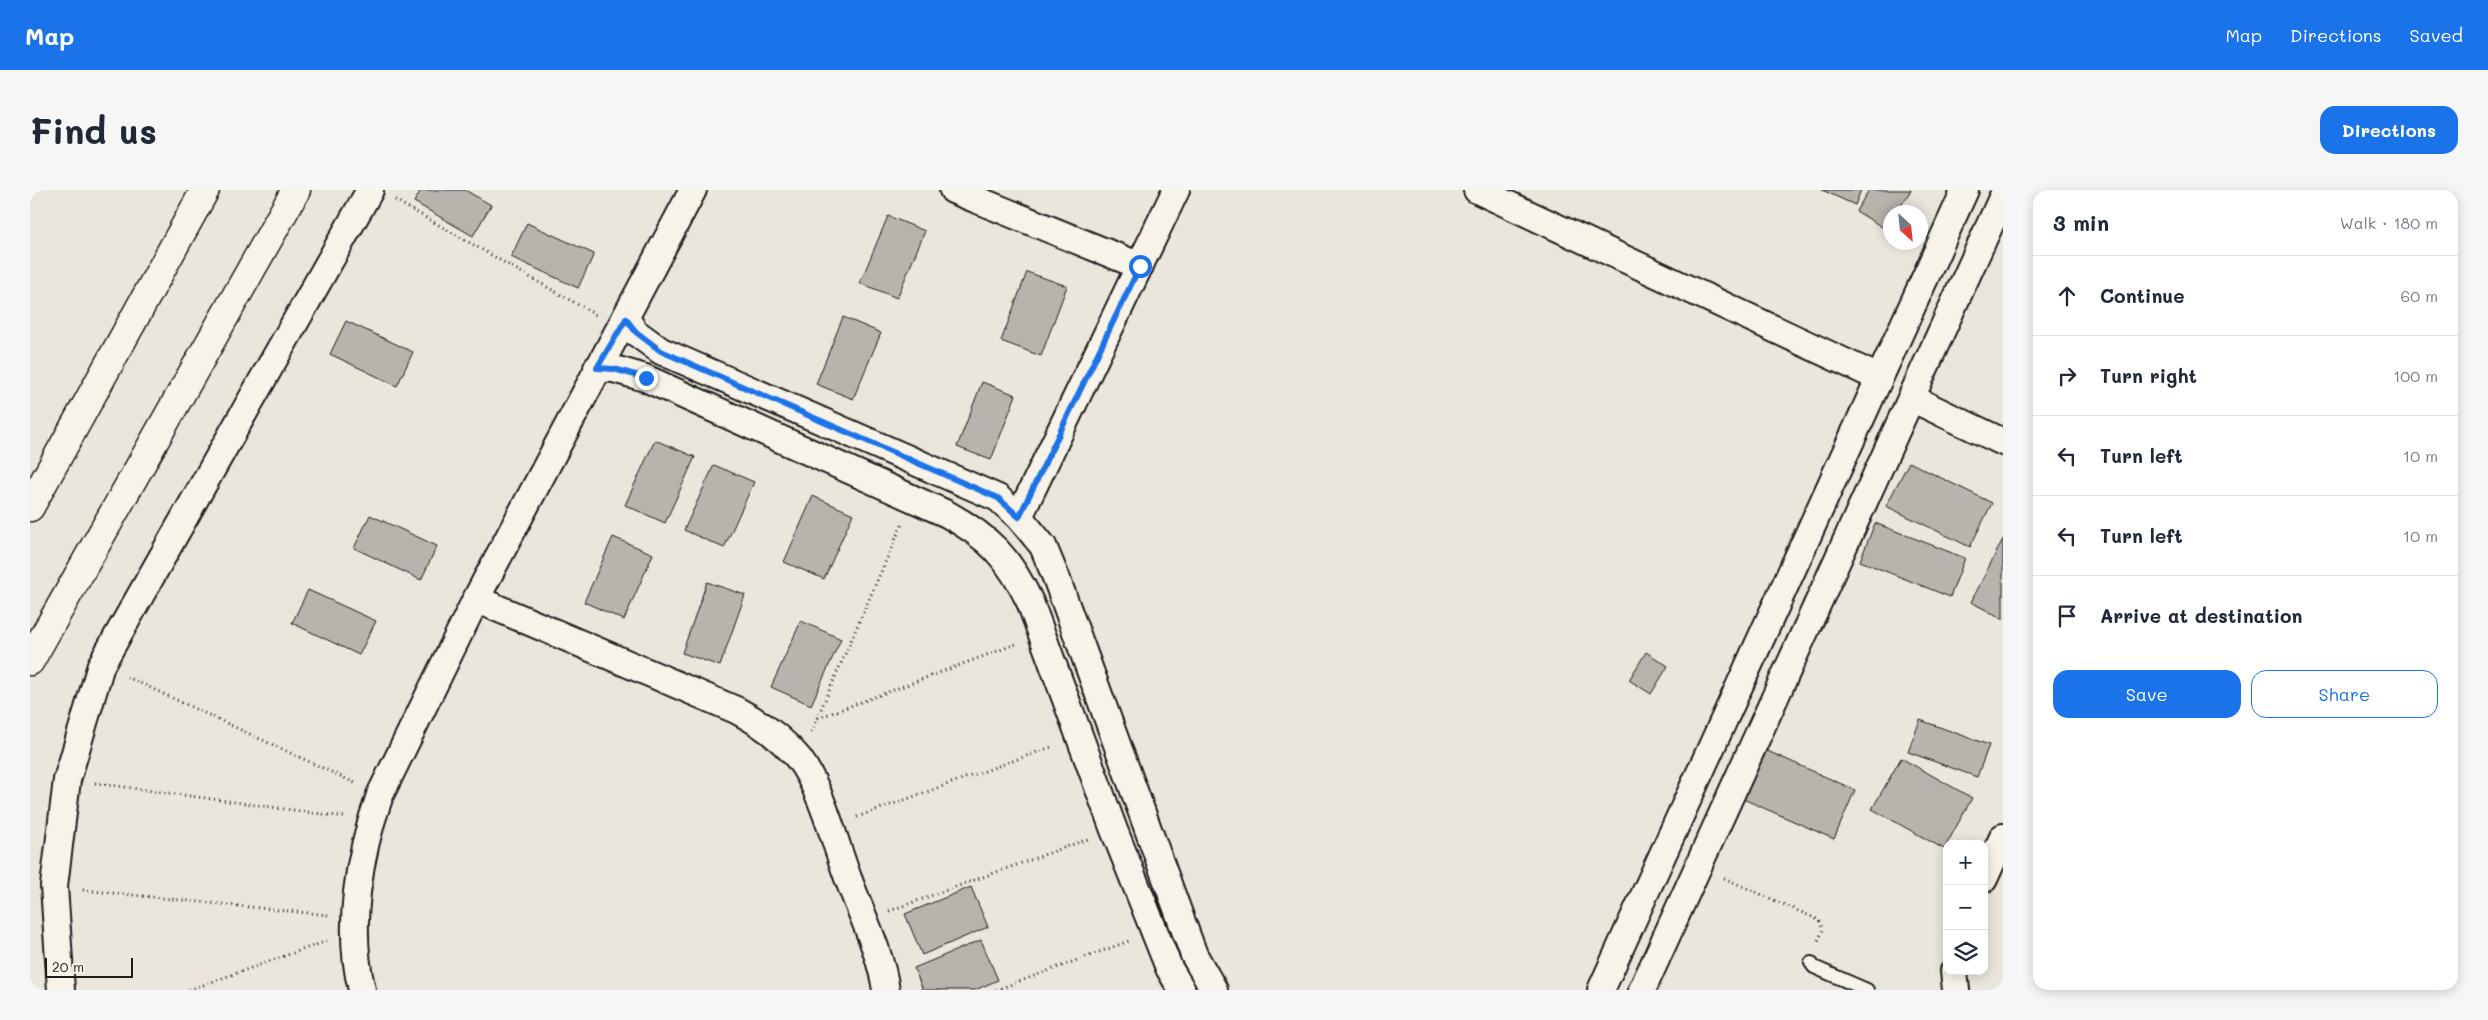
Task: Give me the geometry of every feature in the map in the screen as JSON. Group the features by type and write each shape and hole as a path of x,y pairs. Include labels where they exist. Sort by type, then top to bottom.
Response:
{"street":[{"path":"30,507 205,190"},
{"path":"30,661 296,190"},
{"path":"362,990 356,925 360,869 371,820 380,795 476,599 693,190"},
{"path":"953,190 1140,266"},
{"path":"1019,517 1176,190"},
{"path":"1476,190 1879,378"},
{"path":"1601,990 1965,190"},
{"path":"61,990 54,886 67,780 102,665 379,192"},
{"path":"1642,990 2003,196"},
{"path":"623,324 661,351 998,498 1019,517 1043,546 1194,955 1214,990"},
{"path":"597,368 614,369 646,378 913,499 974,529 998,550 1017,575 1042,635 1114,830 1155,932 1170,979 1182,990"},
{"path":"1911,398 2003,442"},
{"path":"476,599 736,710 760,723 781,739 799,760 812,782 864,920 886,990"},
{"path":"1988,871 2003,837"},
{"path":"1954,975 1956,990"}],"lane":[{"path":"1812,963 1814,967 1867,990"}],"path":[{"path":"379,192 623,324"},
{"path":"799,760 913,499"},
{"path":"817,718 1042,635"},
{"path":"102,665 380,795"},
{"path":"829,827 1080,736"},
{"path":"67,780 371,820"},
{"path":"864,920 1114,830"},
{"path":"1698,866 1819,920 1823,930 1811,958 1812,963"},
{"path":"54,886 356,925"},
{"path":"189,990 356,925"},
{"path":"996,990 1155,932"}],"building":[{"path":"421,190 465,190 491,205 473,236 414,202"},
{"path":"1822,190 1861,190 1855,205"},
{"path":"1869,190 1911,190 1901,205 1883,205 1883,228 1856,211"},
{"path":"888,216 925,231 897,298 860,283"},
{"path":"527,223 594,254 578,288 511,257"},
{"path":"1027,272 1067,286 1041,356 1001,341"},
{"path":"843,317 881,333 853,399 816,384"},
{"path":"346,321 413,352 397,386 330,354"},
{"path":"982,382 1016,395 991,460 957,447"},
{"path":"655,440 695,457 665,523 625,505"},
{"path":"1909,462 1992,503 1970,547 1886,506"},
{"path":"714,465 754,482 724,548 684,530"},
{"path":"813,496 853,514 824,579 784,562"},
{"path":"370,515 437,546 421,580 354,548"},
{"path":"1875,523 1965,558 1950,597 1860,561"},
{"path":"613,537 653,554 624,620 584,602"},
{"path":"2003,539 2003,619 1971,602"},
{"path":"707,582 745,595 720,666 682,653"},
{"path":"308,590 376,621 359,655 292,623"},
{"path":"801,621 841,639 811,705 771,687"},
{"path":"1646,652 1668,666 1651,694 1629,680"},
{"path":"1920,720 1989,745 1977,777 1908,752"},
{"path":"1763,749 1855,790 1834,839 1741,798"},
{"path":"1901,758 1972,798 1949,840 1943,840 1943,848 1872,809"},
{"path":"971,887 988,927 922,955 905,914"},
{"path":"981,940 998,980 975,990 923,990 914,968"}],"route":[{"path":"646,378 630,372 597,368 626,319 636,332 661,351 970,485 998,498 1019,517 1140,266"}]}
